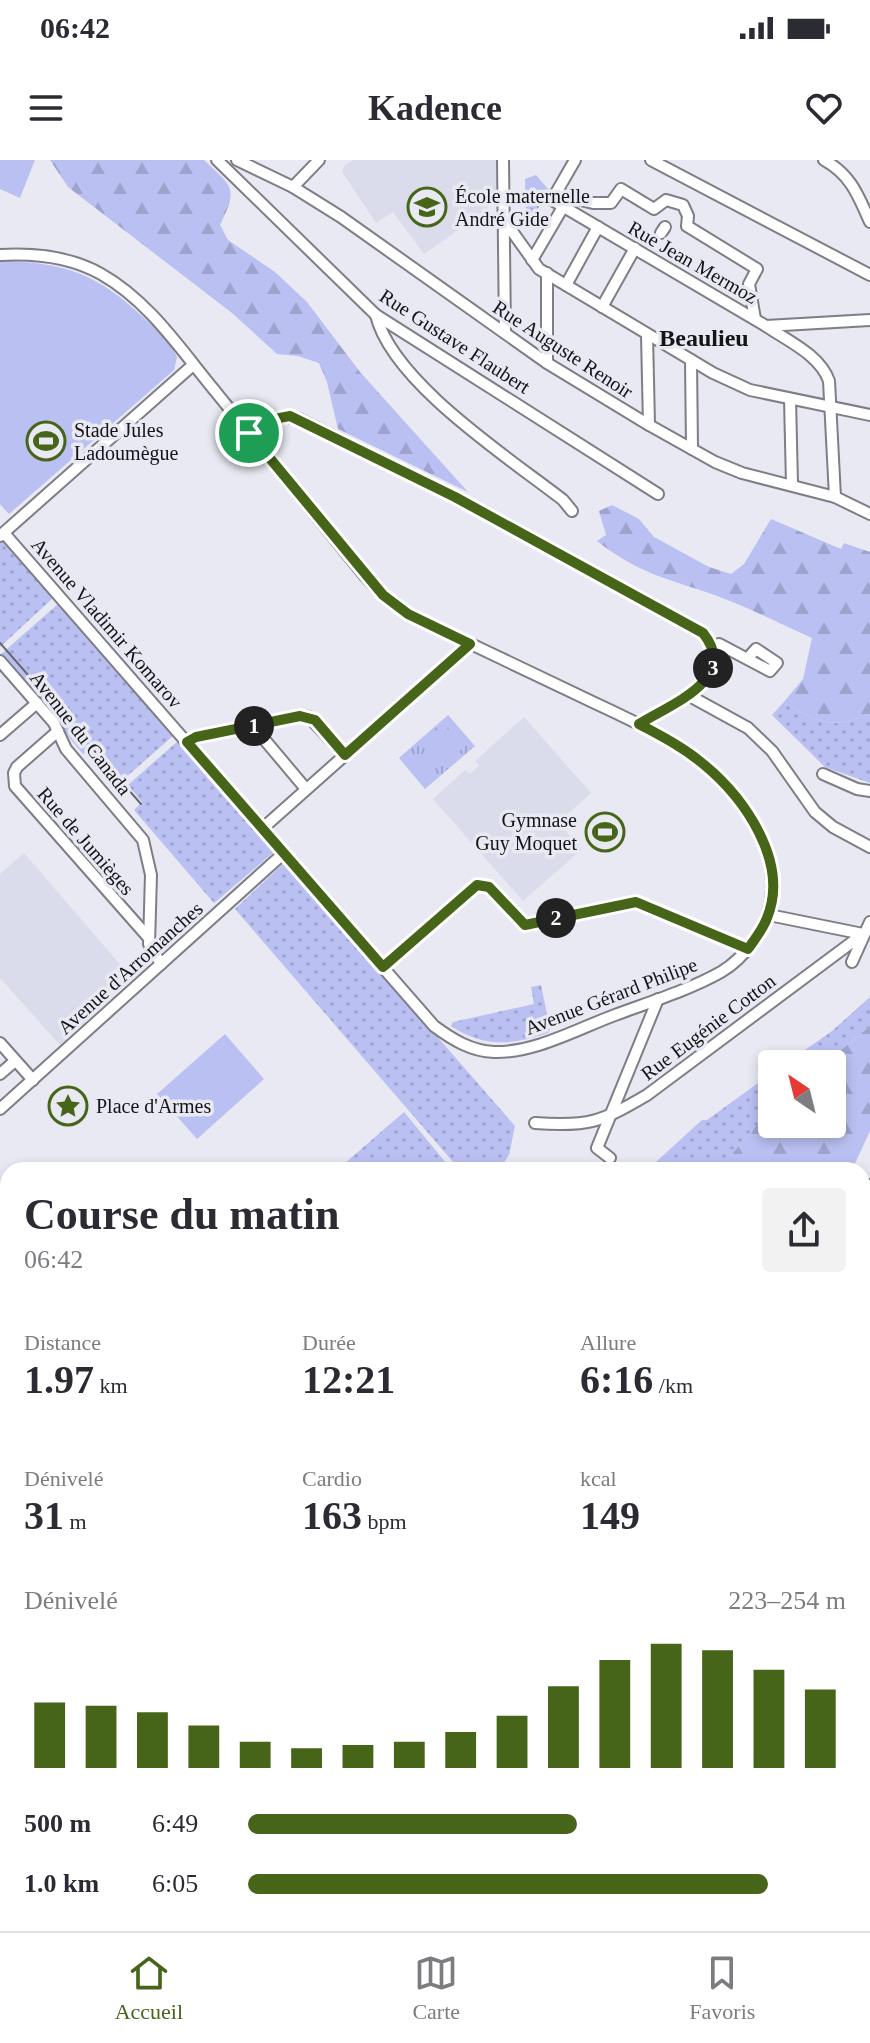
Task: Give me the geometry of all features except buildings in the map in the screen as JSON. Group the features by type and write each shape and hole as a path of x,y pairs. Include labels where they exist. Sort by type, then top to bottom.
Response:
{"street":[{"name":"Rue Gustave Flaubert","path":"217,160 376,315 658,494"},
{"name":"Rue Auguste Renoir","path":"237,160 293,187 341,217 547,363 649,425 742,473 835,497 870,514"},
{"path":"293,187 319,160"},
{"path":"503,160 505,333"},
{"path":"532,260 563,207 552,200 575,160"},
{"path":"651,160 870,275"},
{"path":"824,160 854,185 870,222"},
{"path":"556,194 593,203 611,203 621,189 654,209 666,200 683,205 688,216 687,226 757,269 749,284 755,319"},
{"name":"Rue Jean Mermoz","path":"563,207 766,326 870,320"},
{"path":"504,220 532,260 547,273 691,360 750,390 870,415"},
{"path":"566,285 598,227"},
{"path":"602,307 635,248"},
{"name":"Avenue Gérard Philipe","path":"0,255 23,254 64,260 99,273 126,291 157,320 383,595 408,614 639,724 702,763 746,811 764,842 771,866 773,892 769,915 748,949 721,972 524,1049 490,1052 477,1049"},
{"path":"547,273 547,363"},
{"path":"376,315 380,331 405,367 430,393 563,500 572,511"},
{"path":"766,326 805,352 825,370 831,405 835,497"},
{"path":"647,335 649,425"},
{"path":"691,360 692,449"},
{"path":"2,535 193,365"},
{"path":"790,399 792,484"},
{"path":"249,433 277,417 299,419 455,497 703,633 712,649 714,666 711,674 688,695 639,724"},
{"name":"Avenue Vladimir Komarov","path":"2,535 263,828 434,1026 463,1046 477,1049"},
{"path":"263,828 470,644"},
{"path":"712,649 719,644 748,658"},
{"name":"Avenue du Canada","path":"0,661 37,703 58,731 66,749 143,840 151,875 148,937 152,953 161,964"},
{"path":"688,695 748,728 772,751 815,812 833,827 870,847"},
{"path":"0,735 37,703"},
{"path":"187,742 196,737 300,716 309,717 345,755"},
{"path":"253,726 306,789"},
{"name":"Rue de Jumièges","path":"58,731 17,767 15,786 148,937"},
{"path":"823,774 857,789 870,791"},
{"name":"Avenue d'Arromanches","path":"0,1109 284,853"},
{"path":"383,967 477,885 489,887 525,925 636,902 748,949"},
{"path":"769,915 863,934"},
{"path":"852,962 870,922"},
{"name":"Rue Eugénie Cotton","path":"535,1123 574,1126 610,1117 647,1095 863,934"},
{"path":"610,1158 597,1148 658,999"},
{"path":"0,1043 33,1080"},
{"path":"0,1074 15,1061"}],"shaded area":[{"name":"École maternelle André Gide","path":"353,160 498,160 499,197 488,205 488,209 424,254 393,212 376,223 342,172 344,166"},
{"path":"524,717 591,793 558,823 582,849 523,901 433,799 465,770 470,774 479,765 475,761"},
{"path":"24,853 124,969 122,981 104,1005 60,1045 0,978 0,874"}],"green space":[{"path":"0,160 35,160 20,198 0,189"},
{"path":"50,160 204,160 230,188 229,203 220,225 228,240 275,272 307,302 360,372 468,492 338,429 327,382 319,363 298,356 277,354 232,313 68,187"},
{"path":"536,175 549,190 526,225 525,179"},
{"name":"Stade Jules Ladoumègue","path":"0,261 43,264 96,281 149,323 167,341 177,357 174,370 9,514 0,504"},
{"path":"612,505 639,519 654,537 709,567 731,574 744,564 771,519 841,549 844,543 870,552 870,714 844,722 825,722 783,703 803,679 812,638 726,599 670,580 621,558 597,541 606,535 599,511"},
{"path":"0,542 53,598 0,647"},
{"path":"58,604 174,735 124,779 94,745 83,754 0,655"},
{"path":"783,703 825,722 844,722 870,714 870,783 825,767 772,715"},
{"path":"448,715 475,746 425,789 399,758"},
{"path":"443,724 464,747 453,758 432,735"},
{"path":"179,740 275,851 214,903 134,810 142,802 128,785"},
{"path":"285,862 515,1126 509,1155 504,1162 453,1162 235,909"},
{"path":"541,985 550,1029 548,1033 498,1042 475,1038 451,1026 453,1022 534,1004 531,987"},
{"path":"870,997 870,1026 841,1050 805,1050"},
{"path":"870,1026 870,1131 856,1162 725,1162 757,1124 758,1138 846,1138 846,1050 841,1050"},
{"path":"225,1034 264,1079 197,1139 157,1094"},
{"path":"758,1083 758,1123 725,1162 656,1162 702,1120 707,1120"},
{"path":"404,1112 445,1162 346,1162"}],"tram line":[{"path":"0,643 141,804"}],"place":[{"name":"École maternelle André Gide","path":"427,207"},
{"name":"Stade Jules Ladoumègue","path":"46,441"},
{"name":"Gymnase Guy Moquet","path":"605,832"},
{"name":"Place d'Armes","path":"68,1106"}],"district":[{"name":"Beaulieu","path":"704,338"}],"route":[{"path":"277,417 299,419 455,497 703,633 714,658 711,674 688,695 639,724 680,747 709,769 746,811 764,842 771,866 773,892 769,915 748,949 636,902 525,925 489,887 477,885 383,967 187,742 196,737 300,716 315,720 345,755 470,644 408,614 383,595 249,433 277,417"}]}
